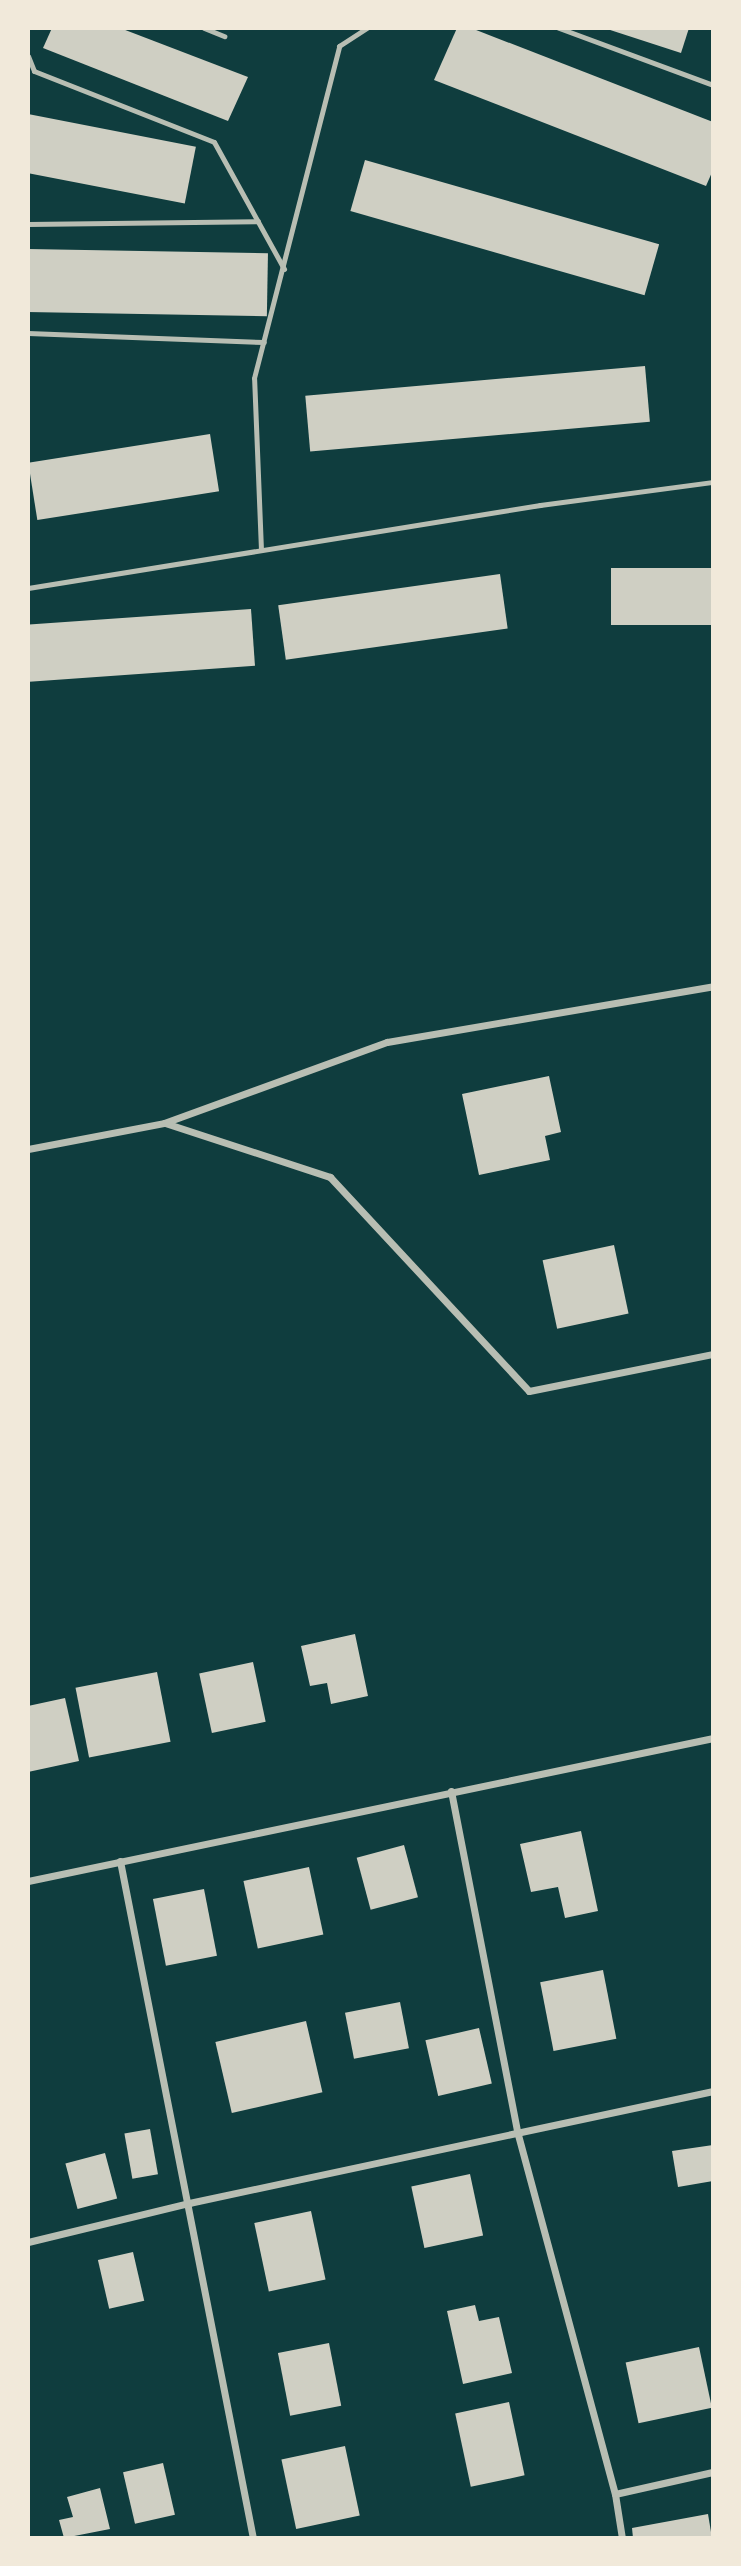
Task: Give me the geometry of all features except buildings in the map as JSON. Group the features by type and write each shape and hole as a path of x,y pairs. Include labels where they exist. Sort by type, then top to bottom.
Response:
{"street":[{"path":"28,1149 164,1123 387,1042 713,986"},
{"path":"164,1123 330,1177 529,1391 713,1354"},
{"path":"28,1881 713,1738"},
{"path":"451,1791 517,2131 615,2494 622,2538"},
{"path":"120,1861 253,2538"},
{"path":"28,2242 189,2203 713,2091"},
{"path":"615,2494 713,2472"}],"lane":[{"path":"204,28 224,36"},
{"path":"261,551 254,377 284,269 339,46 367,28"},
{"path":"559,28 713,85"},
{"path":"28,56 31,70 214,142 284,269"},
{"path":"28,224 258,221"},
{"path":"28,333 264,342"},
{"path":"28,588 619,493 713,482"}]}
